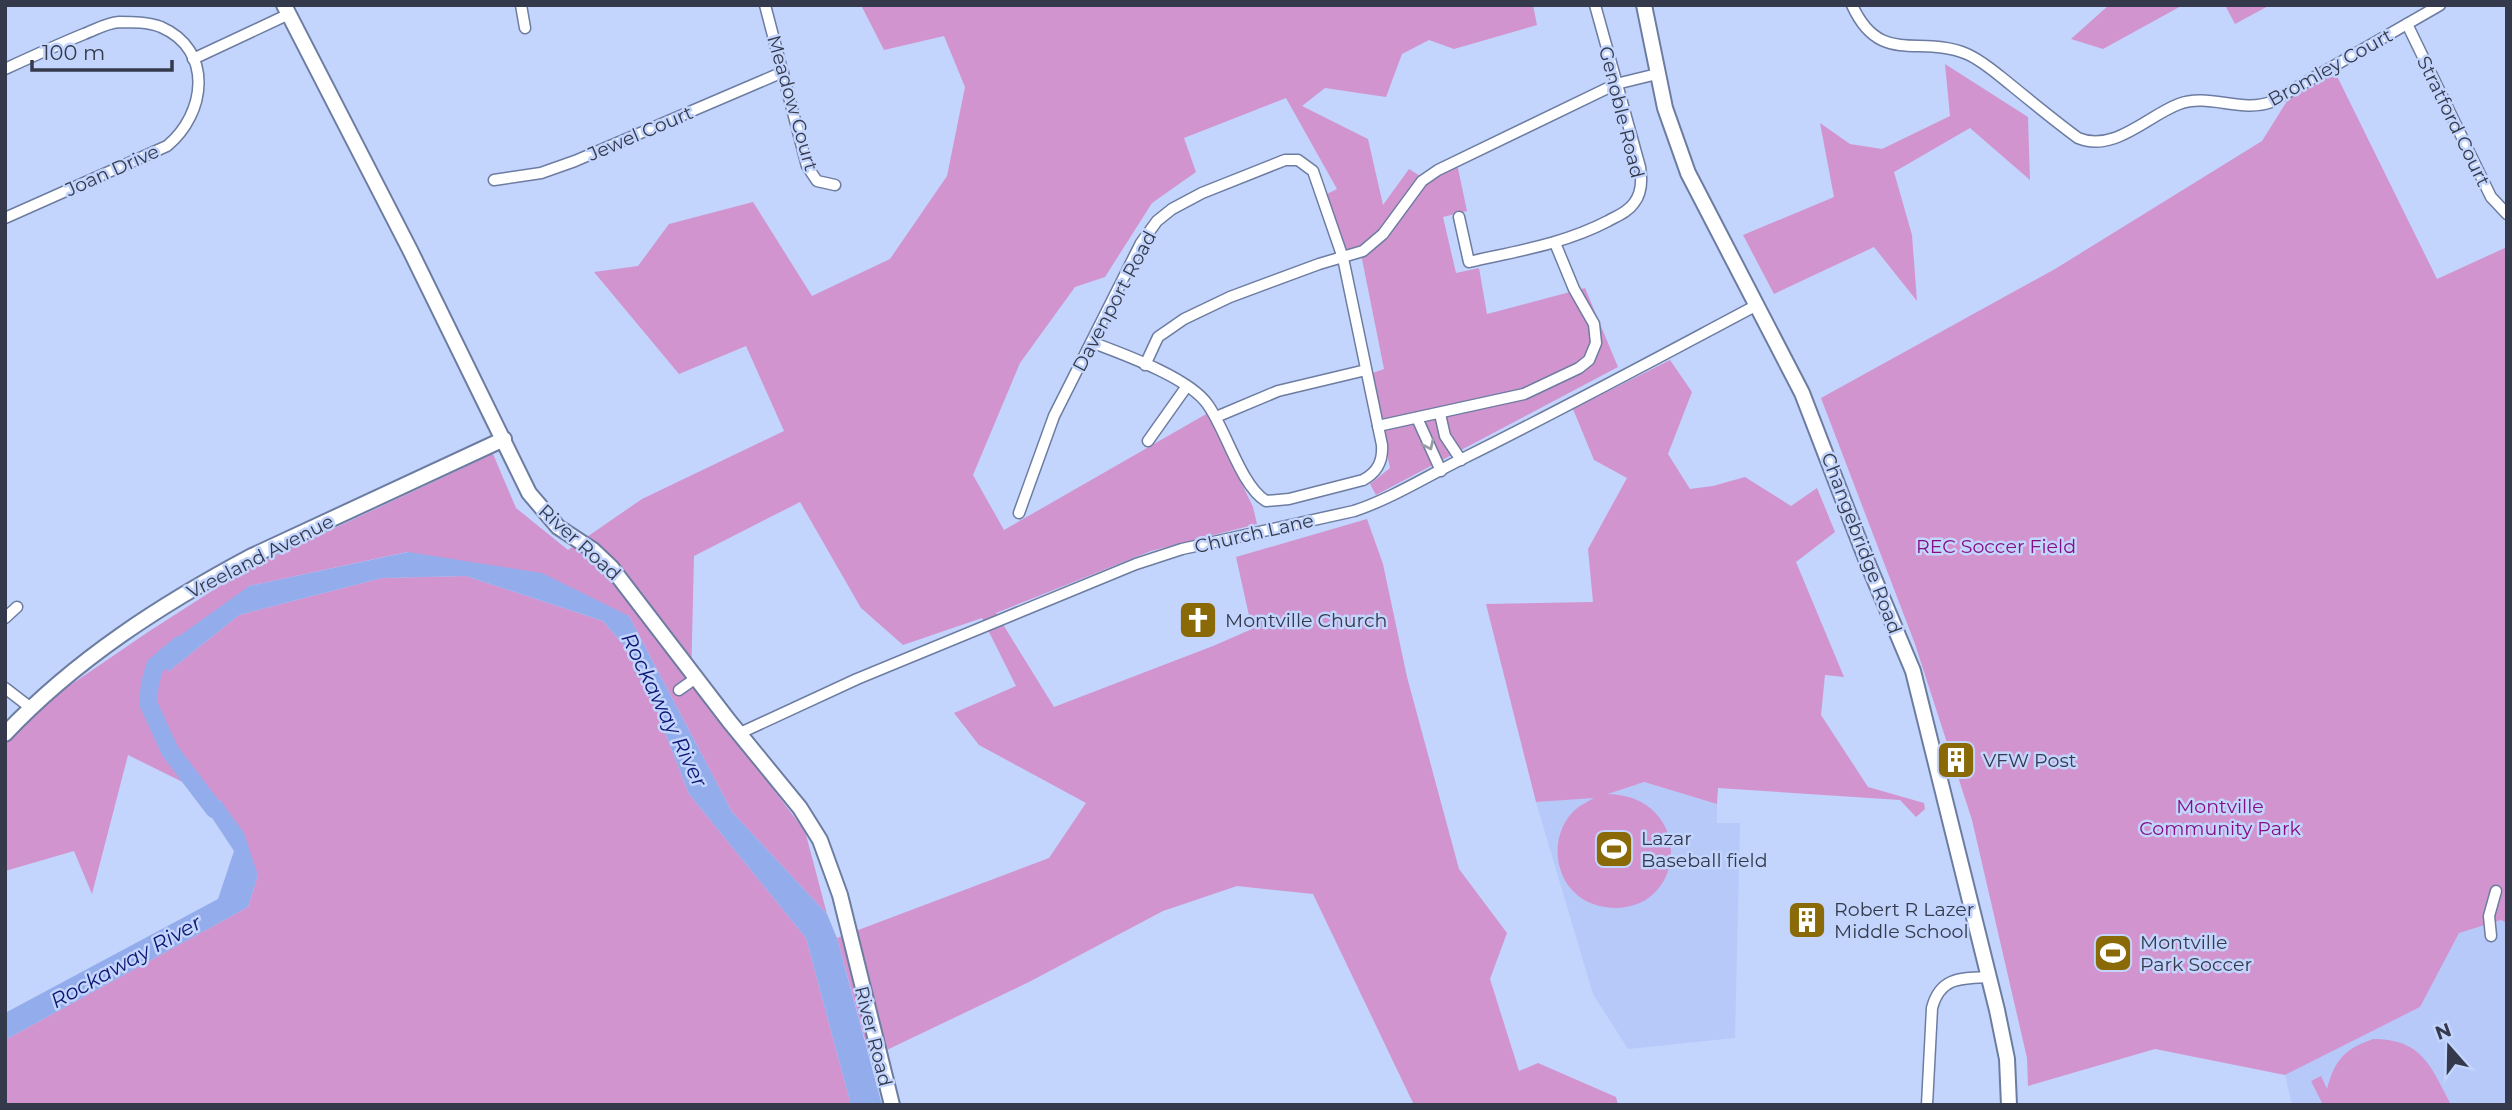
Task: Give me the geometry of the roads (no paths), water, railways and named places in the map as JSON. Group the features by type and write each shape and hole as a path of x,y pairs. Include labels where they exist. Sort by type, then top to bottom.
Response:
{"street":[{"path":"520,5 525,27"},
{"name":"Meadow Court","path":"765,5 810,174 817,181 835,185"},
{"name":"Genoble Road","path":"1459,217 1469,262 1555,243 1585,233 1634,204 1640,192 1640,167 1595,5"},
{"name":"Changebridge Road","path":"1644,5 1657,74 1676,143 1688,173 1802,393 1868,564 1913,671 1989,977 2007,1059 2009,1105"},
{"name":"Bromley Court","path":"1852,5 1865,29 1875,37 1886,43 1947,49 1965,54 1992,69 2078,138 2094,143 2118,136 2185,102 2265,104 2440,5"},
{"path":"5,69 102,26 120,22 139,22 164,29 180,40 193,59 286,10"},
{"name":"River Road","path":"286,10 529,493 549,518 568,535 593,550 611,567 738,734 800,807 824,851 840,895 892,1105"},
{"name":"Stratford Court","path":"2407,24 2491,197 2507,214"},
{"name":"Joan Drive","path":"5,218 167,146 177,138 192,117 198,99 198,73 193,59"},
{"name":"Jewel Court","path":"494,180 519,178 564,165 783,72"},
{"path":"1145,365 1158,337 1184,320 1230,297 1357,253 1374,243 1427,177 1616,84 1657,74"},
{"name":"Davenport Road","path":"1019,513 1055,416 1142,243 1157,221 1172,209 1202,193 1276,163 1298,160 1313,171 1343,258 1378,426 1382,453 1380,465 1371,476 1363,480 1289,499 1266,500 1252,488 1216,417"},
{"path":"1378,426 1524,394 1579,368 1592,355 1597,336 1594,324 1574,289 1555,243"},
{"name":"Church Lane","path":"738,734 857,679 1136,564 1182,550 1354,511 1381,502 1757,305"},
{"path":"1091,342 1187,386 1199,394 1216,417 1278,391 1366,370"},
{"path":"1148,441 1187,386"},
{"path":"1440,414 1446,436 1461,460"},
{"path":"1417,418 1441,471"},
{"name":"Vreeland Avenue","path":"5,734 77,667 108,644 216,576 252,556 504,439"},
{"path":"5,618 17,607"},
{"path":"680,690 696,678"},
{"path":"5,688 31,708"},
{"path":"2491,936 2489,916 2496,891"},
{"path":"1927,1105 1935,995 1944,985 1955,980 1989,977"}],"water":[{"name":"Rockaway River","path":"408,552 542,573 629,616 732,812 827,914 837,938 882,1105 851,1105 806,938 689,794 653,702 625,647 603,621 466,576 382,578 239,615 168,672 157,652 249,586"},
{"path":"191,786 221,801 244,833 258,875 248,907 5,1040 5,1013 218,899 234,851"}],"waterway":[{"name":"Rockaway River","path":"180,645 155,666 148,703 170,751 214,809"}],"place":[{"name":"Montville Church","path":"1198,620"},
{"name":"VFW Post","path":"1956,760"},
{"name":"Lazar Baseball field","path":"1614,849"},
{"name":"Robert R Lazer Middle School","path":"1807,920"},
{"name":"Montville Park Soccer","path":"2113,953"}],"park label":[{"name":"REC Soccer Field","path":"1996,546"},
{"name":"Montville Community Park","path":"2220,817"}]}
